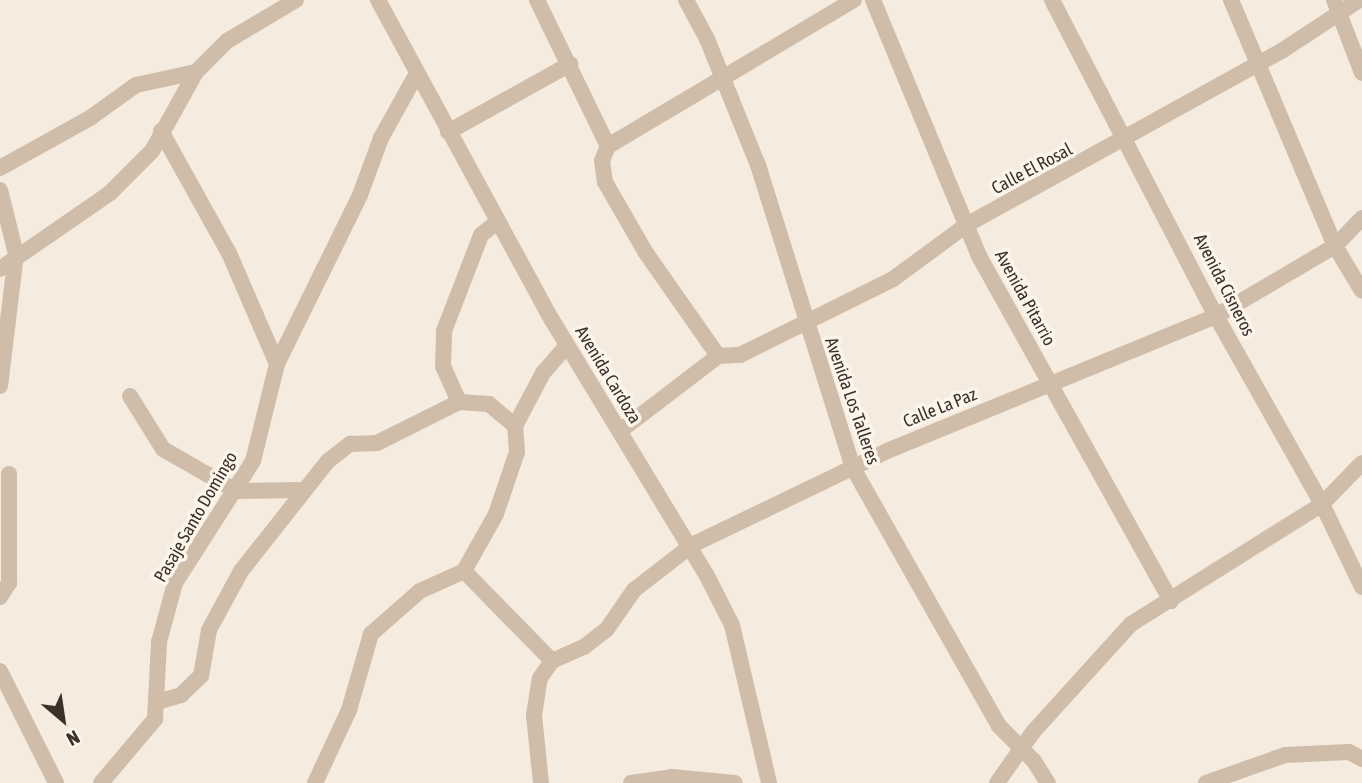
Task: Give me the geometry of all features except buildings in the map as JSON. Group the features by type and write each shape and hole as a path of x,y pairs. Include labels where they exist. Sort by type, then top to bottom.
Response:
{"street":[{"path":"0,270 110,193 152,151 196,72 227,41 296,0"},
{"name":"Avenida Cardoza","path":"378,0 497,222 567,345 692,545 732,625 769,783"},
{"path":"537,0 608,146"},
{"name":"Avenida Los Talleres","path":"686,0 758,165 853,468 999,726 1021,748 1048,783"},
{"path":"620,431 718,356 646,253 605,182 602,161 608,146 854,0"},
{"name":"Avenida Pitarrio","path":"873,0 979,256 1171,601"},
{"name":"Avenida Cisneros","path":"1052,0 1126,138 1216,316 1322,504 1362,587"},
{"path":"1231,0 1260,62 1335,246 1362,291"},
{"name":"Calle El Rosal","path":"718,356 740,355 806,325 892,279 968,224 1260,62 1336,6 1359,0"},
{"path":"1336,6 1362,73"},
{"path":"448,132 570,64"},
{"path":"0,167 90,118 135,85 196,72"},
{"name":"Pasaje Santo Domingo","path":"101,783 155,719 159,642 175,583 253,461 277,364 360,195 381,138 417,73"},
{"path":"162,131 229,253 277,364"},
{"path":"0,190 15,260 0,386"},
{"name":"Calle La Paz","path":"548,657 584,647 607,629 634,590 692,545 853,468 1050,383 1216,316 1335,246 1362,218"},
{"path":"459,402 443,366 444,331 481,235 497,222"},
{"path":"314,783 349,710 371,634 420,591 464,571 496,514 517,452 515,426 543,373 567,345"},
{"path":"130,396 163,449 236,491 303,490"},
{"path":"157,702 181,695 201,676 202,655 221,603 303,490 350,444 377,443 459,402 489,404 515,426"},
{"path":"997,783 1021,748 1131,624 1322,504 1362,463"},
{"path":"0,597 9,583 9,474"},
{"path":"464,571 548,657 540,678 534,715 541,783"},
{"path":"0,671 56,783"},
{"path":"1206,783 1285,755 1349,752 1362,759"},
{"path":"631,783 672,777 735,783"}]}
